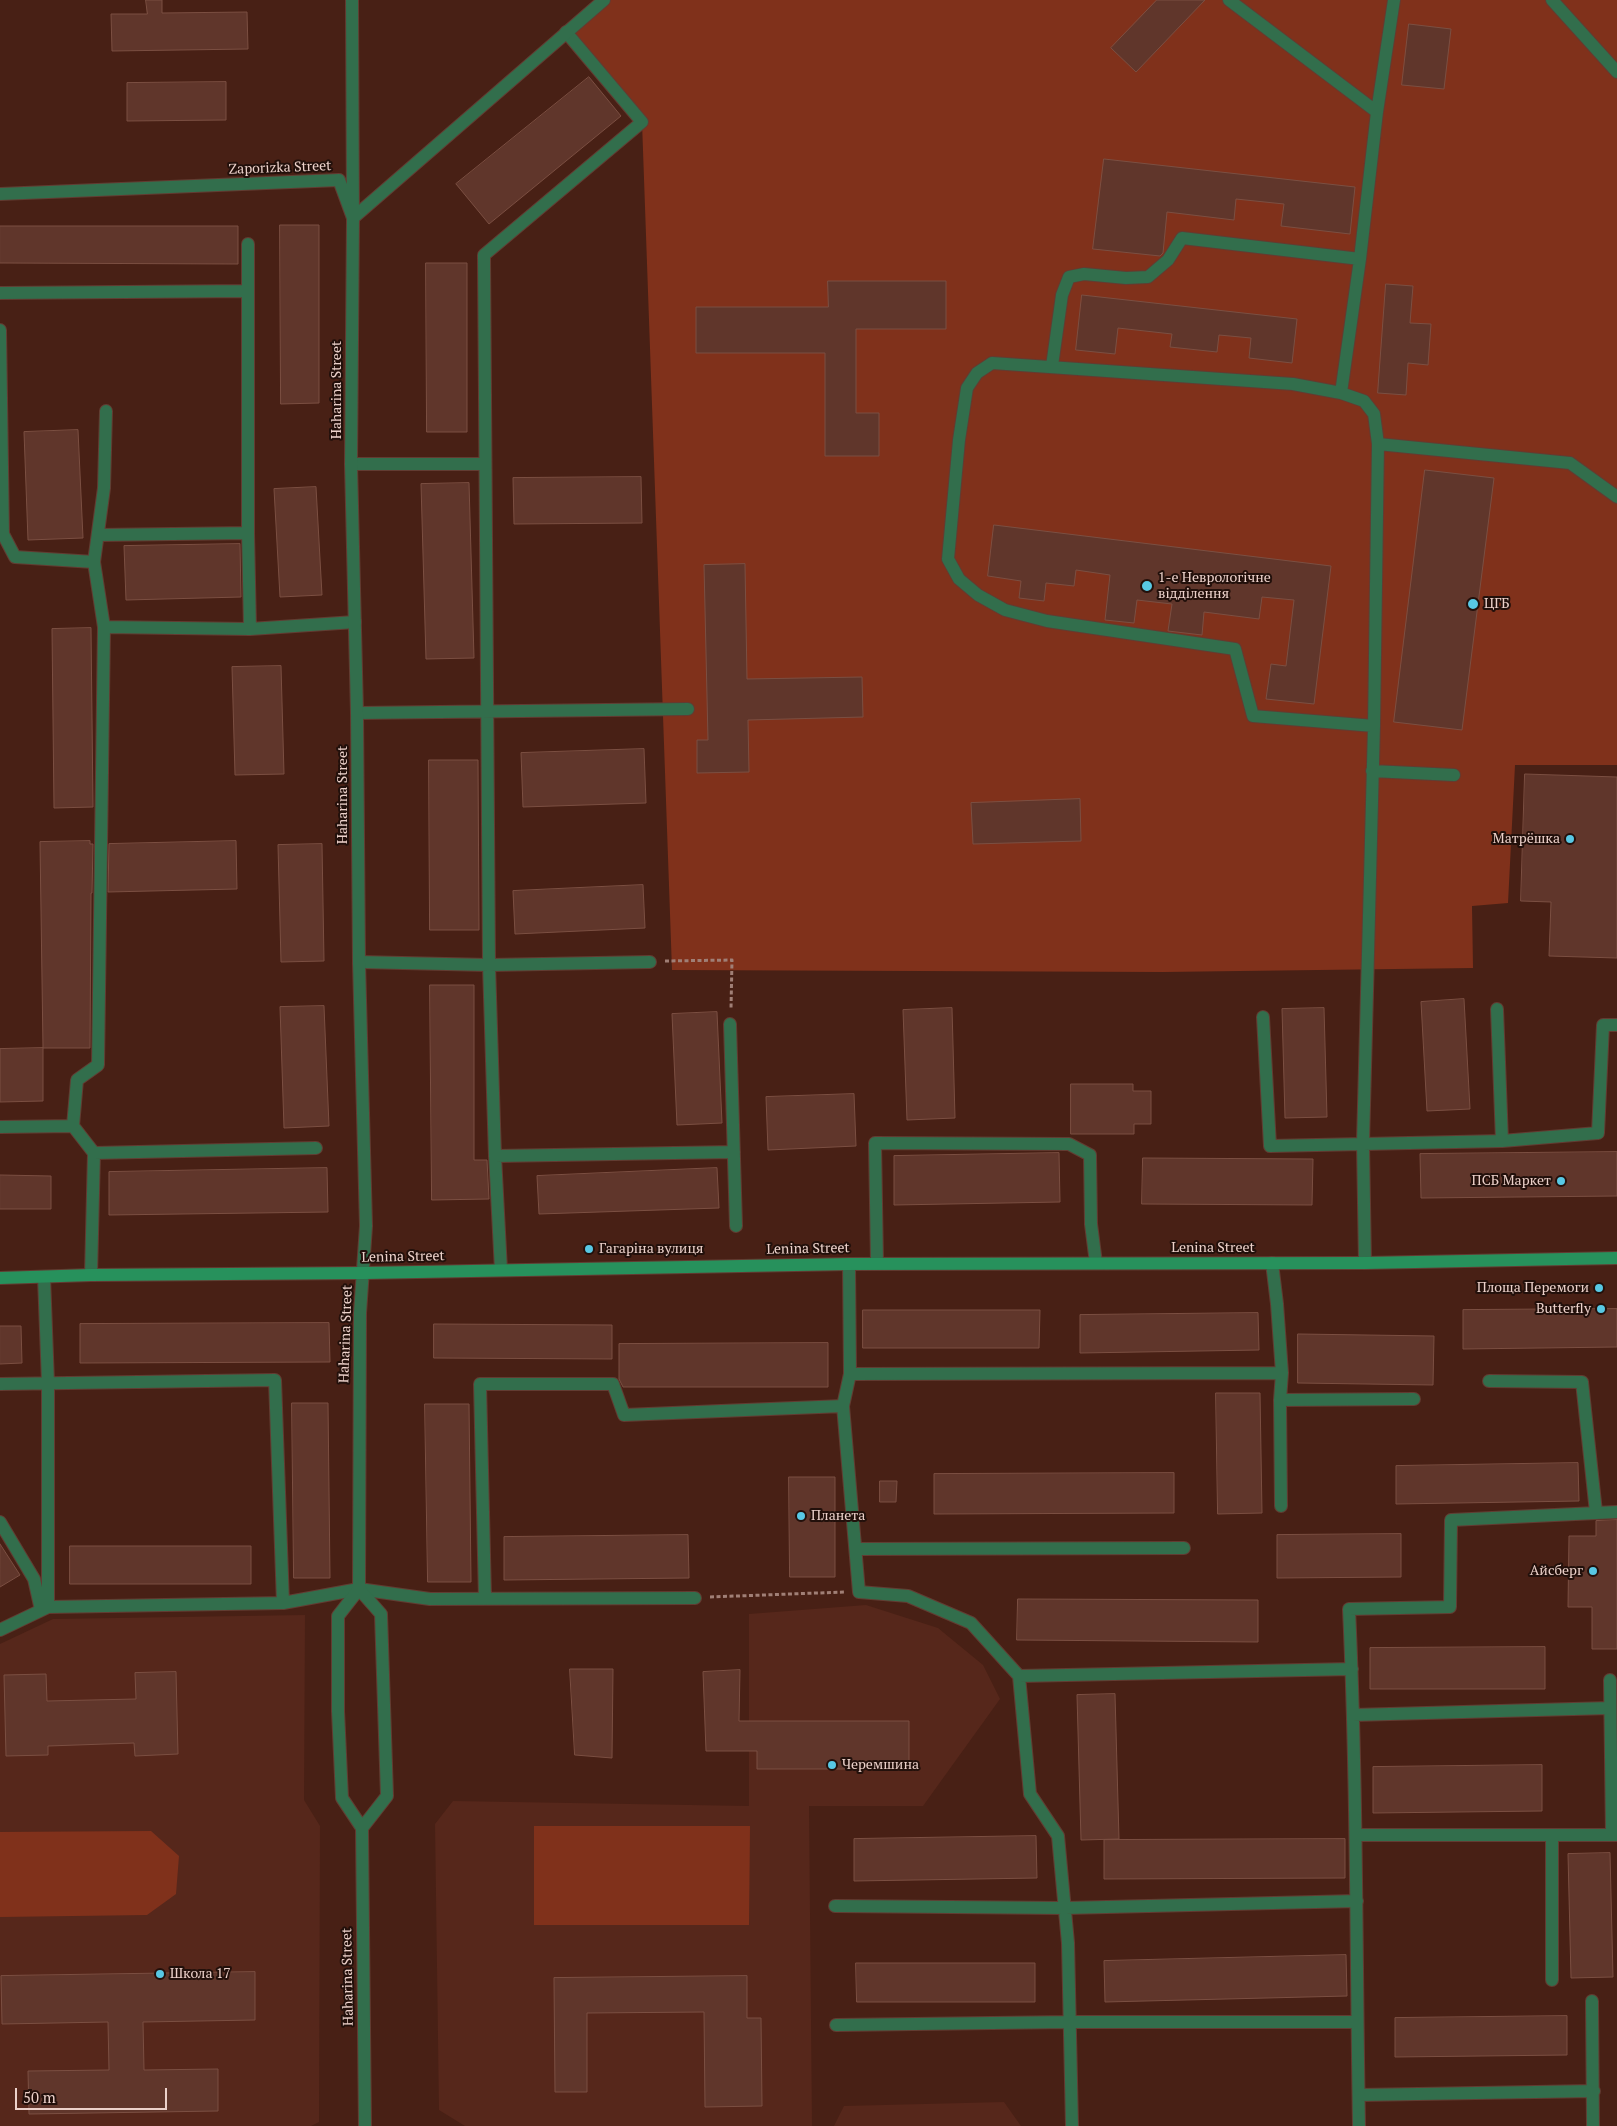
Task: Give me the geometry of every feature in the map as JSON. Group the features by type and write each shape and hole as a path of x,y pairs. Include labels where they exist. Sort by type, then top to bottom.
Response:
{"street":[{"name":"Haharina Street","path":"352,0 351,464 357,713 359,962 366,1226 360,1313 359,1589"},
{"path":"353,218 604,0"},
{"path":"1229,0 1377,112"},
{"path":"1340,393 1360,259 1377,112 1394,0"},
{"path":"1552,0 1615,67"},
{"path":"501,1270 495,1156 489,965 484,255 642,122 566,32"},
{"name":"Zaporizka Street","path":"0,194 339,180 353,218"},
{"path":"1052,366 1062,295 1069,277 1084,274 1126,278 1148,277 1168,260 1182,238 1360,259"},
{"path":"248,244 248,533 250,629"},
{"path":"0,293 248,291"},
{"path":"0,330 3,534 15,557 94,562"},
{"path":"1365,1263 1363,1143 1374,726 1378,444 1374,414 1364,401 1340,393 1294,384 992,363 977,373 967,388 959,440 948,560 959,579 978,595 1005,610 1047,621 1235,649 1253,716 1374,726"},
{"path":"91,1275 94,1153 73,1126 77,1080 98,1064 104,627 94,562 104,488 106,411"},
{"path":"1378,444 1570,463 1617,497"},
{"path":"351,464 485,464"},
{"path":"98,535 248,533"},
{"path":"104,627 250,629 355,622"},
{"path":"357,713 688,709"},
{"path":"1372,771 1454,775"},
{"path":"359,962 489,965 650,962"},
{"path":"1497,1009 1502,1141"},
{"path":"1263,1017 1270,1146 1502,1141 1598,1133 1603,1025 1617,1025"},
{"path":"730,1024 736,1226"},
{"path":"0,1127 73,1126"},
{"path":"877,1264 875,1143 1069,1144 1090,1155 1091,1224 1096,1263"},
{"path":"94,1153 316,1148"},
{"path":"495,1156 734,1152"},
{"name":"Lenina Street","path":"0,1278 849,1264 1365,1263 1617,1258"},
{"path":"1272,1263 1282,1372 1280,1400 1281,1506"},
{"path":"849,1264 850,1374 843,1406 860,1592 908,1596 972,1624 1019,1676 1030,1794 1058,1836 1068,1942 1072,2126"},
{"path":"44,1277 48,1383 45,1609"},
{"path":"850,1374 1282,1372"},
{"path":"0,1384 275,1380 283,1603"},
{"path":"1489,1381 1582,1382 1596,1512"},
{"path":"485,1598 480,1384 614,1384 624,1415 843,1406"},
{"path":"1280,1400 1414,1399"},
{"path":"1360,2126 1357,2022 1357,1835 1349,1609 1450,1607 1451,1520 1617,1512"},
{"path":"0,1522 34,1579 45,1609"},
{"path":"856,1549 1184,1548"},
{"path":"359,1589 380,1614 387,1796 362,1828 342,1798 338,1711 338,1616 359,1589"},
{"path":"0,1630 45,1609 283,1603 359,1589 430,1599 695,1598"},
{"path":"1019,1676 1352,1669"},
{"path":"1357,1835 1614,1835 1610,1680"},
{"path":"1353,1715 1610,1708"},
{"name":"Haharina Street","path":"362,1828 365,2126"},
{"path":"1552,1835 1552,1980"},
{"path":"835,1906 1065,1908 1358,1901"},
{"path":"1592,2001 1593,2126"},
{"path":"836,2025 1070,2022 1357,2022"},
{"path":"1359,2095 1594,2091"}],"path":[{"path":"650,962 732,960 730,1024"},
{"path":"695,1598 860,1592"}],"shaded area":[{"path":"604,0 1617,0 1617,765 1515,765 1508,903 1472,906 1473,968 1163,972 672,970 642,122 566,32"},
{"path":"866,1605 938,1628 983,1665 1000,1699 923,1806 809,1806 812,2126 465,2126 439,2110 435,1824 453,1801 749,1806 749,1614"},
{"name":"Школа 17","path":"305,1615 304,1800 320,1826 319,2122 311,2126 0,2126 0,1644 53,1619"},
{"path":"534,1826 750,1826 749,1925 534,1925"},
{"path":"151,1831 179,1856 176,1894 147,1915 0,1917 0,1832"},
{"path":"1004,2102 1021,2126 834,2126 844,2106"}],"building":[{"path":"146,0 162,0 162,13 247,12 248,49 112,51 111,14 147,14"},
{"path":"1157,0 1205,0 1136,72 1111,48"},
{"path":"1409,24 1451,29 1444,89 1402,85"},
{"path":"589,77 621,116 489,224 456,184"},
{"path":"226,82 226,120 127,121 127,83"},
{"path":"1104,159 1355,187 1350,234 1281,226 1284,204 1236,199 1234,220 1167,212 1163,253 1160,256 1093,249"},
{"path":"280,225 319,225 319,403 281,404"},
{"path":"0,226 238,226 238,264 0,263"},
{"path":"426,263 467,263 467,432 427,432"},
{"path":"828,281 946,281 946,329 856,329 856,413 879,413 879,456 825,456 825,353 696,353 696,307 828,307"},
{"path":"1386,284 1413,286 1410,323 1431,324 1428,365 1408,363 1406,395 1378,393"},
{"path":"1082,295 1297,319 1292,363 1249,358 1251,338 1219,335 1217,352 1170,347 1172,334 1118,328 1115,354 1076,350"},
{"path":"78,430 83,538 28,540 24,432"},
{"path":"1425,470 1494,478 1462,730 1394,722"},
{"path":"641,477 642,523 514,524 513,478"},
{"path":"469,483 474,658 426,659 421,484"},
{"path":"316,487 322,595 280,597 274,489"},
{"path":"994,525 1331,566 1314,704 1266,699 1271,664 1286,666 1294,600 1262,597 1259,619 1204,612 1202,635 1168,631 1172,604 1137,600 1134,623 1105,620 1110,575 1076,570 1074,586 1046,583 1044,601 1019,598 1021,581 988,576"},
{"path":"240,544 241,597 126,600 124,546"},
{"path":"745,564 747,679 862,677 863,717 748,720 749,772 697,773 697,740 708,740 704,565"},
{"path":"91,628 93,807 54,808 52,629"},
{"path":"281,666 284,774 235,775 232,667"},
{"path":"644,749 646,803 523,807 521,753"},
{"path":"429,760 478,760 479,930 430,930"},
{"name":"Матрёшка","path":"1525,774 1617,777 1617,958 1549,956 1551,902 1521,901"},
{"path":"1080,799 1081,841 973,844 971,803"},
{"path":"90,841 90,844 93,844 90,1048 43,1048 40,842"},
{"path":"236,841 237,889 108,892 109,844"},
{"path":"322,844 324,961 281,962 278,845"},
{"path":"643,885 645,928 515,934 513,891"},
{"path":"430,985 474,985 474,1160 487,1160 489,1199 432,1200"},
{"path":"1464,999 1470,1109 1427,1111 1421,1002"},
{"path":"324,1006 329,1126 284,1128 280,1007"},
{"path":"952,1008 955,1118 907,1120 903,1010"},
{"path":"1324,1008 1327,1117 1285,1118 1282,1009"},
{"path":"717,1012 722,1123 677,1125 672,1014"},
{"path":"43,1048 43,1101 0,1102 0,1049"},
{"path":"1071,1084 1133,1084 1133,1091 1151,1091 1151,1124 1134,1124 1134,1134 1071,1134"},
{"path":"854,1094 856,1146 768,1150 766,1097"},
{"path":"1617,1152 1617,1196 1421,1198 1420,1154"},
{"path":"1059,1153 1060,1202 894,1205 894,1156"},
{"path":"1143,1158 1313,1159 1312,1205 1142,1204"},
{"path":"327,1168 328,1212 109,1215 109,1172"},
{"path":"717,1168 719,1208 539,1214 537,1176"},
{"path":"0,1175 51,1176 51,1209 0,1209"},
{"path":"1617,1309 1617,1347 1463,1349 1463,1310"},
{"path":"863,1310 1040,1310 1039,1348 863,1348"},
{"path":"1258,1313 1259,1350 1080,1353 1080,1315"},
{"path":"329,1323 330,1362 80,1363 80,1324"},
{"path":"434,1324 612,1325 612,1359 434,1358"},
{"path":"0,1326 21,1326 22,1363 0,1364"},
{"path":"1298,1334 1434,1336 1433,1385 1298,1383"},
{"path":"828,1343 828,1387 623,1387 619,1379 619,1344"},
{"path":"1216,1393 1260,1393 1262,1513 1218,1514"},
{"path":"292,1403 328,1403 330,1578 294,1578"},
{"path":"425,1404 469,1404 471,1582 428,1582"},
{"path":"1578,1463 1579,1501 1396,1504 1396,1466"},
{"path":"1174,1473 1174,1513 934,1514 934,1474"},
{"path":"789,1477 835,1477 835,1577 790,1577"},
{"path":"880,1481 897,1481 896,1502 880,1502"},
{"name":"Айсберг","path":"1617,1520 1617,1649 1592,1649 1592,1607 1568,1607 1569,1536 1596,1536 1596,1521"},
{"path":"1401,1534 1401,1577 1277,1578 1277,1535"},
{"path":"688,1535 689,1578 504,1580 504,1537"},
{"path":"0,1544 20,1575 0,1587"},
{"path":"70,1546 251,1546 251,1584 70,1584"},
{"path":"1018,1599 1258,1600 1258,1642 1017,1640"},
{"path":"1545,1647 1545,1689 1370,1689 1370,1648"},
{"path":"570,1669 613,1669 612,1758 575,1755"},
{"path":"740,1670 739,1721 909,1721 909,1769 757,1769 757,1751 706,1751 703,1672"},
{"path":"176,1672 178,1754 135,1756 134,1743 48,1746 48,1755 6,1756 4,1675 46,1674 47,1701 136,1699 135,1673"},
{"path":"1115,1694 1119,1839 1081,1840 1077,1695"},
{"path":"1542,1765 1542,1811 1373,1813 1373,1767"},
{"path":"1036,1836 1037,1878 854,1881 854,1839"},
{"path":"1345,1839 1345,1878 1104,1879 1104,1840"},
{"path":"1610,1853 1613,1977 1571,1978 1568,1854"},
{"path":"1346,1955 1347,1996 1105,2002 1104,1961"},
{"path":"856,1963 1035,1963 1035,2002 857,2002"},
{"path":"255,1972 255,2020 143,2022 144,2070 218,2069 218,2111 29,2114 28,2071 109,2070 108,2022 2,2024 1,1976"},
{"path":"747,1976 747,2018 761,2018 762,2106 705,2107 704,2012 587,2013 587,2092 555,2092 554,1978"},
{"path":"1567,2016 1567,2055 1395,2057 1395,2018"}],"place":[{"name":"1-е Неврологічне відділення","path":"1147,586"},
{"name":"ЦГБ","path":"1473,604"},
{"name":"Матрёшка","path":"1570,839"},
{"name":"ПСБ Маркет","path":"1561,1181"},
{"name":"Гагаріна вулиця","path":"589,1249"},
{"name":"Площа Перемоги","path":"1599,1288"},
{"name":"Butterfly","path":"1601,1309"},
{"name":"Планета","path":"801,1516"},
{"name":"Айсберг","path":"1593,1571"},
{"name":"Черемшина","path":"832,1765"},
{"name":"Школа 17","path":"160,1974"}]}
